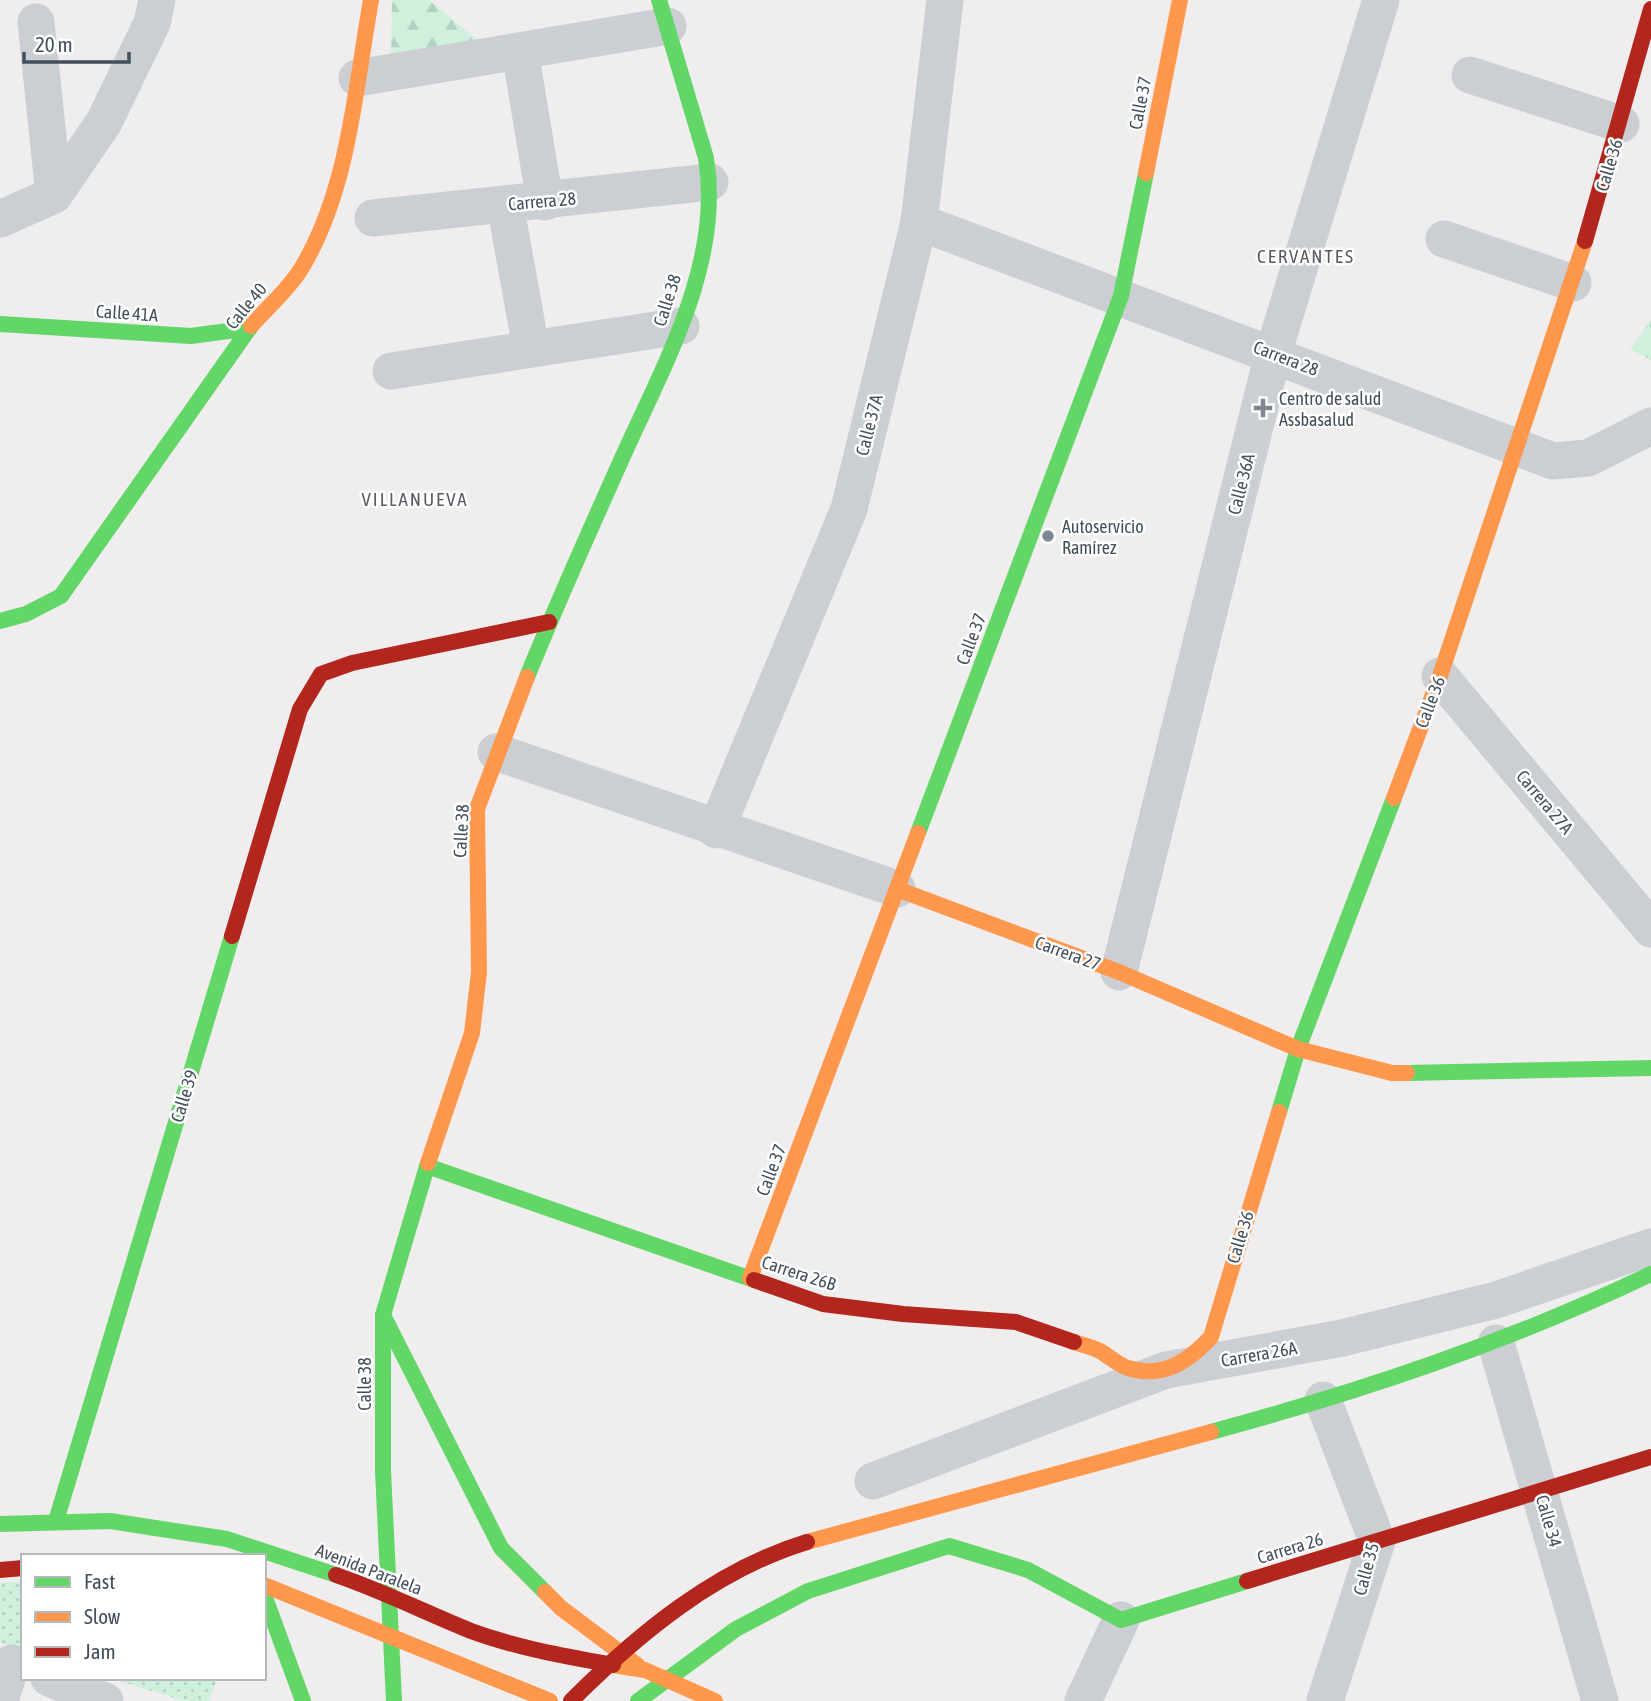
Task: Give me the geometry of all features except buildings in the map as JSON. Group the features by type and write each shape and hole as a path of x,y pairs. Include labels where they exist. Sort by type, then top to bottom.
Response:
{"street":[{"path":"0,219 54,195 104,122 152,23 157,0"},
{"name":"Calle 40","path":"0,621 26,614 61,596 250,328 300,271 325,220 341,167 371,0"},
{"name":"Calle 37A","path":"716,830 849,509 919,222 945,0"},
{"name":"Calle 37","path":"750,1278 1121,296 1180,0"},
{"name":"Calle 36A","path":"1119,972 1273,354 1381,0"},
{"name":"Calle 36","path":"1166,1370 1192,1358 1211,1337 1298,1049 1440,676 1515,444 1573,283 1621,124 1651,9"},
{"path":"357,78 520,51 663,13"},
{"name":"Calle 38","path":"394,1701 383,1471 383,1315 427,1166 472,1034 479,972 477,809 496,752 550,622 681,326 708,232 710,182 663,13"},
{"path":"36,22 54,195"},
{"path":"520,51 545,202"},
{"path":"1470,75 1621,124"},
{"name":"Carrera 28","path":"373,218 545,202 710,182"},
{"path":"506,204 531,348"},
{"name":"Carrera 28","path":"919,222 1515,444 1553,461 1588,458 1651,426"},
{"path":"1444,239 1573,283"},
{"name":"Calle 41A","path":"0,324 191,336 250,328"},
{"path":"391,371 681,326"},
{"path":"191,336 212,348 218,363 215,379"},
{"name":"Calle 39","path":"57,1521 300,709 321,674 352,663 550,622"},
{"name":"Carrera 27A","path":"1440,676 1651,929"},
{"name":"Carrera 27","path":"496,752 716,830 897,889 1119,972 1298,1049 1392,1073 1651,1068"},
{"name":"Carrera 26B","path":"427,1166 824,1304 903,1314 1016,1322 1098,1350 1126,1368 1147,1372 1166,1370"},
{"name":"Carrera 26A","path":"873,1480 1166,1370 1342,1338 1496,1300 1651,1247"},
{"path":"571,1701 646,1634 709,1589 775,1553 897,1515 1323,1400 1496,1343 1585,1307 1651,1274"},
{"path":"383,1315 501,1548 561,1608 645,1670"},
{"name":"Calle 34","path":"1496,1343 1600,1701"},
{"name":"Calle 35","path":"1323,1400 1377,1541 1325,1701"},
{"name":"Carrera 26","path":"1121,1620 1651,1457"},
{"name":"Avenida Paralela","path":"0,1524 110,1521 227,1539 372,1587 472,1631 538,1652 645,1670 715,1701"},
{"path":"638,1701 736,1629 808,1591 948,1546 1028,1570 1121,1620 1083,1701"},
{"path":"0,1570 21,1568"},
{"path":"266,1586 550,1701"},
{"path":"266,1600 303,1701"},
{"path":"0,1700 12,1663"},
{"path":"54,1680 105,1701"}],"green space":[{"path":"392,0 429,0 483,45 391,70"},
{"path":"1651,320 1651,360 1630,349"},
{"path":"21,1581 21,1650 0,1643 0,1583"},
{"path":"116,1680 217,1680 209,1701 184,1701"}],"traffic: fast":[{"path":"527,677 672,349 698,274 706,236 709,197 706,158 659,0"},
{"path":"918,833 1121,296 1146,173"},
{"path":"0,324 191,336 250,328"},
{"path":"0,621 26,614 61,596 251,326"},
{"path":"1279,1112 1298,1049 1394,798"},
{"path":"56,1521 232,936"},
{"path":"1407,1073 1651,1068"},
{"path":"394,1701 383,1471 383,1315 428,1163"},
{"path":"427,1166 754,1280"},
{"path":"1211,1432 1323,1400 1434,1363 1544,1322 1651,1274"},
{"path":"383,1315 501,1548 545,1592"},
{"path":"0,1524 110,1521 227,1539 336,1575"},
{"path":"638,1701 736,1629 808,1591 949,1546 1028,1570 1121,1620 1247,1581"},
{"path":"266,1600 303,1701"}],"traffic: slow":[{"path":"251,326 296,277 330,206 348,138 371,0"},
{"path":"1146,173 1180,0"},
{"path":"1394,798 1440,676 1585,241"},
{"path":"428,1163 472,1033 479,972 477,809 527,677"},
{"path":"750,1278 918,833"},
{"path":"897,889 1119,972 1298,1049 1392,1073 1407,1073"},
{"path":"1074,1342 1100,1351 1128,1368 1153,1371 1174,1366 1194,1354 1211,1337 1279,1112"},
{"path":"807,1542 1211,1432"},
{"path":"266,1586 550,1701"},
{"path":"545,1592 561,1608 637,1665"},
{"path":"613,1665 645,1670 715,1701"}],"traffic: jam":[{"path":"1585,241 1651,9"},
{"path":"232,936 300,709 321,674 352,663 549,622"},
{"path":"754,1280 823,1304 903,1314 1016,1322 1074,1342"},
{"path":"1247,1581 1651,1457"},
{"path":"571,1701 623,1652 680,1607 741,1569 807,1542"},
{"path":"0,1570 21,1568"},
{"path":"336,1575 488,1637 613,1665"}],"place":[{"name":"Centro de salud Assbasalud","path":"1263,408"},
{"name":"Autoservicio Ramírez","path":"1048,536"}],"district":[{"name":"CERVANTES","path":"1306,256"},
{"name":"VILLANUEVA","path":"415,499"}]}
